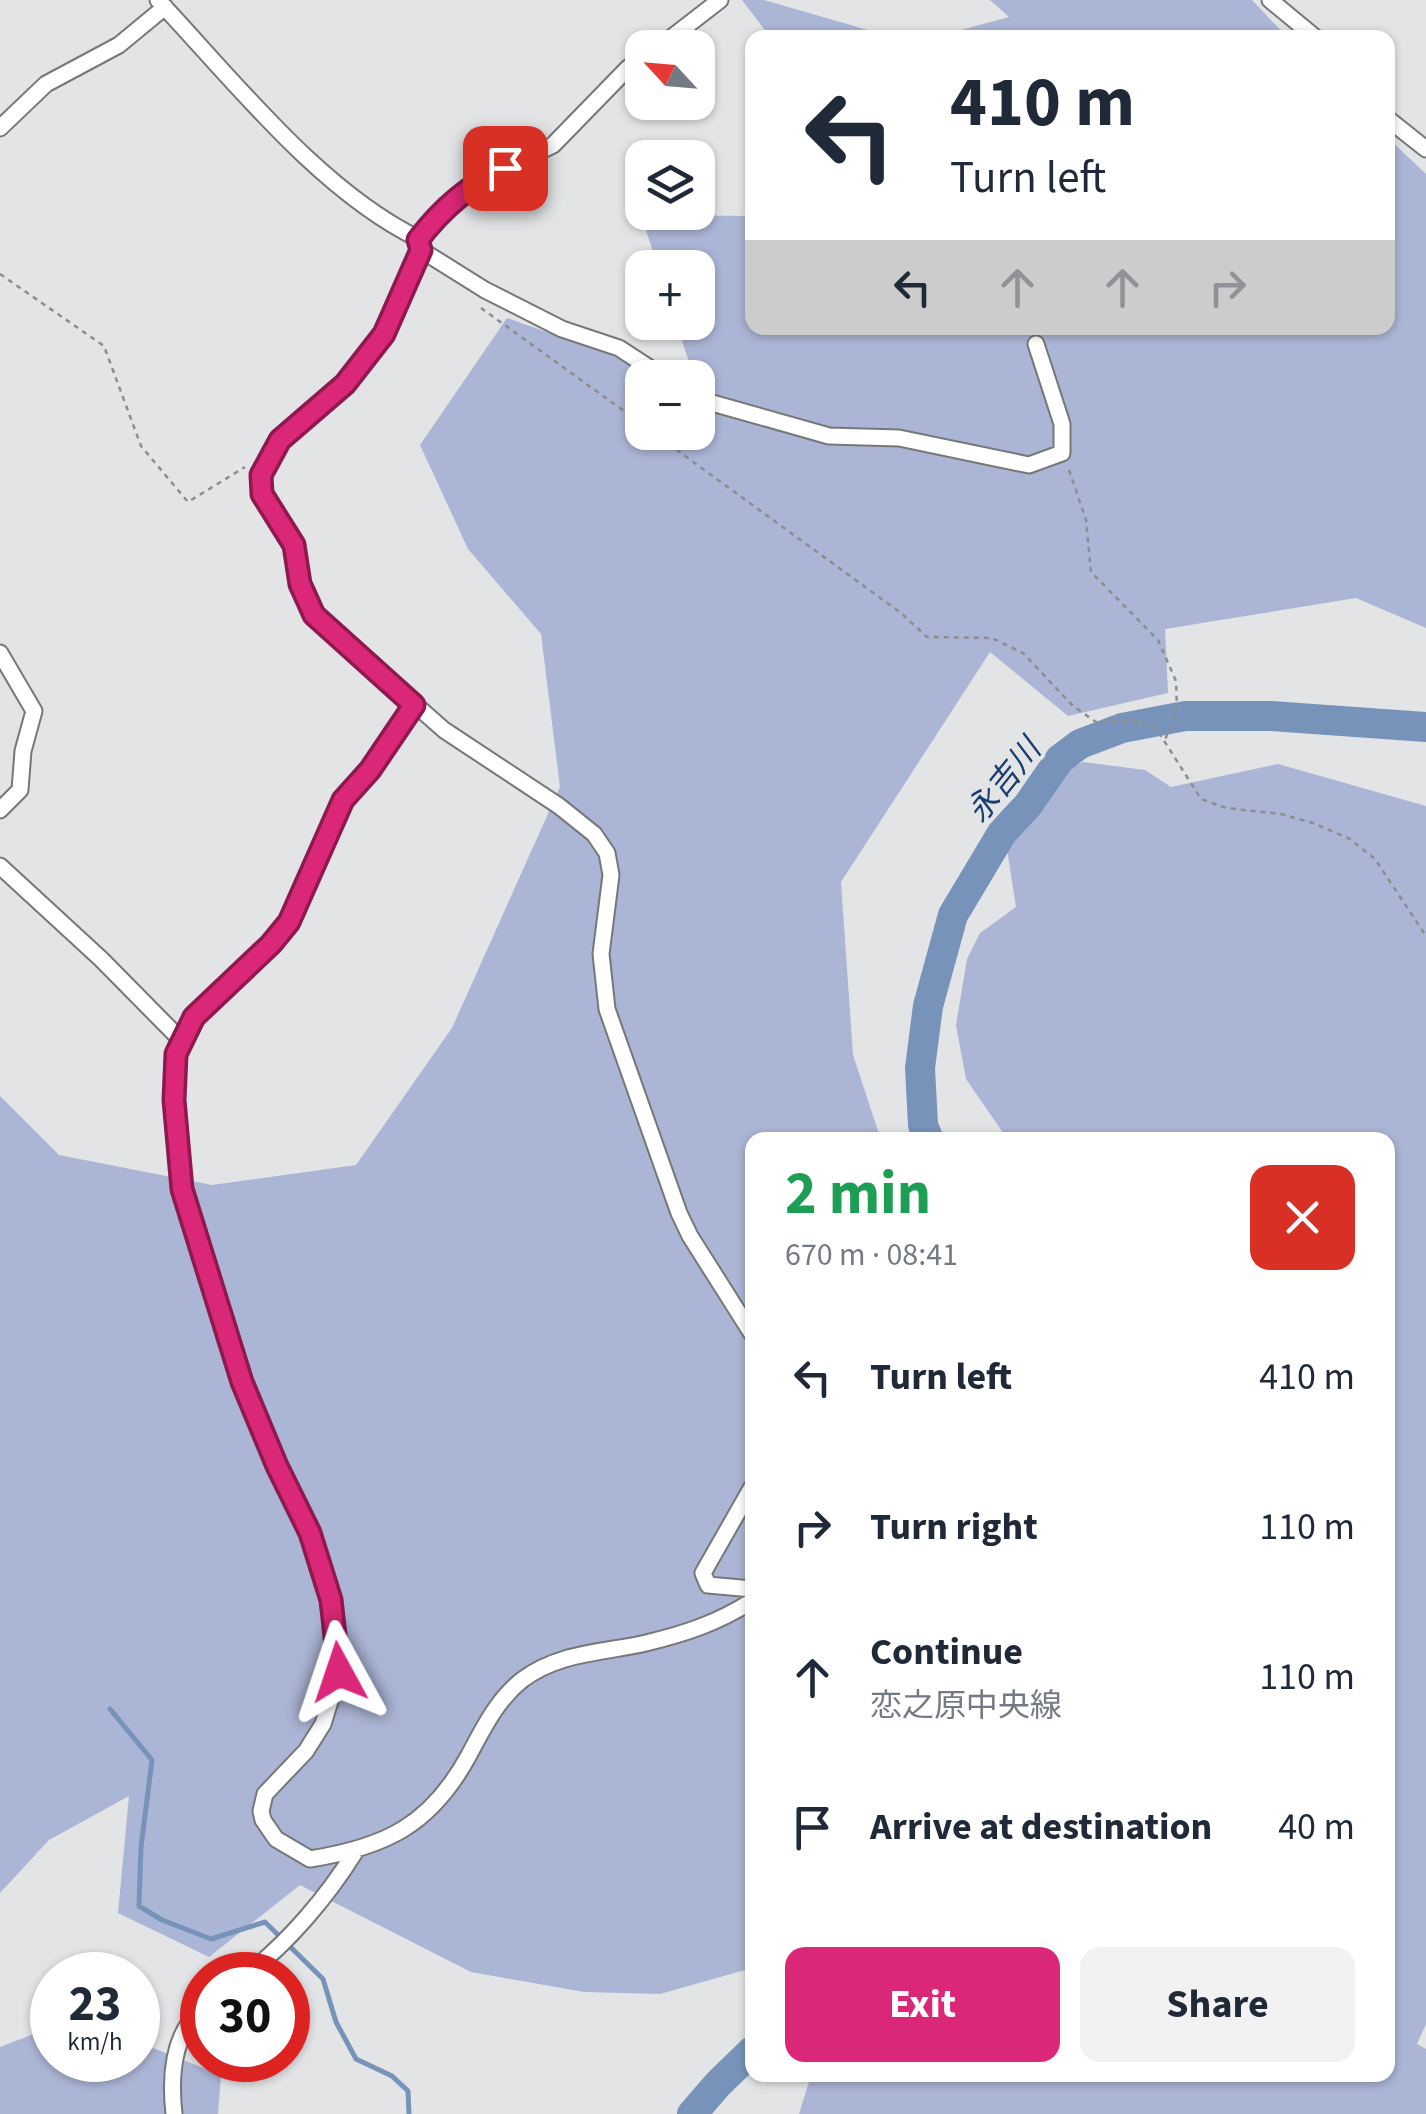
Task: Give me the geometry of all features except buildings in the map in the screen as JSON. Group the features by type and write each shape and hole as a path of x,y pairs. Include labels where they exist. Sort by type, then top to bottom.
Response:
{"street":[{"path":"681,30 720,0"},
{"path":"1270,0 1306,30"},
{"path":"0,128 46,84 119,45 161,3 307,158 383,222 500,298 562,329 619,348 637,360"},
{"path":"625,71 553,145 481,180 439,213 420,245 384,334 345,384 280,440 261,475 262,494 294,545 300,584 314,615 414,705 473,752 559,806 594,834 607,853 611,875 601,954 607,1009 690,1236 745,1323"},
{"path":"1395,125 1426,149"},
{"path":"715,404 829,436 899,438 1029,465 1062,453 1062,424 1036,344"},
{"path":"0,652 34,710 23,751 20,790 0,810"},
{"path":"414,705 370,770 343,800 289,922 194,1017 176,1054 174,1100 182,1189 242,1382 310,1533 336,1630 339,1672 323,1724 306,1751 266,1794 261,1811 263,1820 276,1839 310,1859 355,1852 406,1830 455,1780 494,1708 522,1680 557,1660 643,1644 716,1623 745,1604"},
{"path":"0,866 181,1040"},
{"path":"745,1499 702,1573 708,1585 745,1588"},
{"path":"272,1952 338,1880 355,1852"},
{"path":"174,2114 172,2083 180,2044"}],"path":[{"path":"0,274 104,346 141,446 188,502 246,467"},
{"path":"475,302 625,412"},
{"path":"677,450 901,613 927,637 992,638 1023,653 1073,706 1096,722 1134,722 1156,728 1201,799 1226,808 1280,814 1350,839 1375,858 1426,936"},
{"path":"1062,453 1086,520 1091,572 1158,640 1176,681 1178,709 1165,742"}],"shaded area":[{"path":"742,0 764,0 868,30 765,30"},
{"path":"990,0 1252,0 1280,30 961,30 1009,17"},
{"path":"1395,145 1426,174 1426,628 1356,598 1165,629 1168,693 1068,716 990,652 841,882 853,1055 878,1132 745,1132 745,1970 660,1994 584,1992 471,1972 300,1885 215,1952 199,1952 118,1913 129,1796 49,1840 0,1893 0,1096 59,1155 212,1185 356,1165 452,1028 560,787 541,634 468,549 420,445 507,318 625,360 625,450 715,450 715,360 688,360 682,340 715,340 715,250 652,250 646,230 715,230 715,216 745,216 745,335 1395,335"},
{"path":"1083,762 1145,770 1171,787 1278,764 1426,806 1426,2024 1417,2044 1426,2049 1426,2114 799,2114 809,2082 1395,2082 1395,1132 1002,1132 966,1079 956,1025 967,959 980,933 1016,907 1006,843 1062,773"},
{"path":"30,2035 30,2082 160,2082 160,2051 180,2059 180,2082 220,2082 218,2114 0,2114 0,2047"}],"waterway":[{"name":"永吉川","path":"926,1132 920,1068 928,1006 953,915 1002,833 1028,805 1060,759 1080,744 1122,728 1185,716 1271,716 1426,727"},
{"path":"110,1709 152,1760 141,1847 139,1906 162,1920 211,1939 265,1922 323,1979 336,2022 356,2059 392,2076 408,2091 409,2114"},
{"name":"永吉川","path":"692,2114 745,2058"}],"route":[{"path":"339,1672 331,1600 310,1533 242,1382 182,1189 174,1100 176,1054 194,1017 289,922 343,800 370,770 414,705 314,615 300,584 294,545 262,494 261,475 280,440 345,384 384,334 421,250 418,240 439,213 481,180 505,168"}]}
